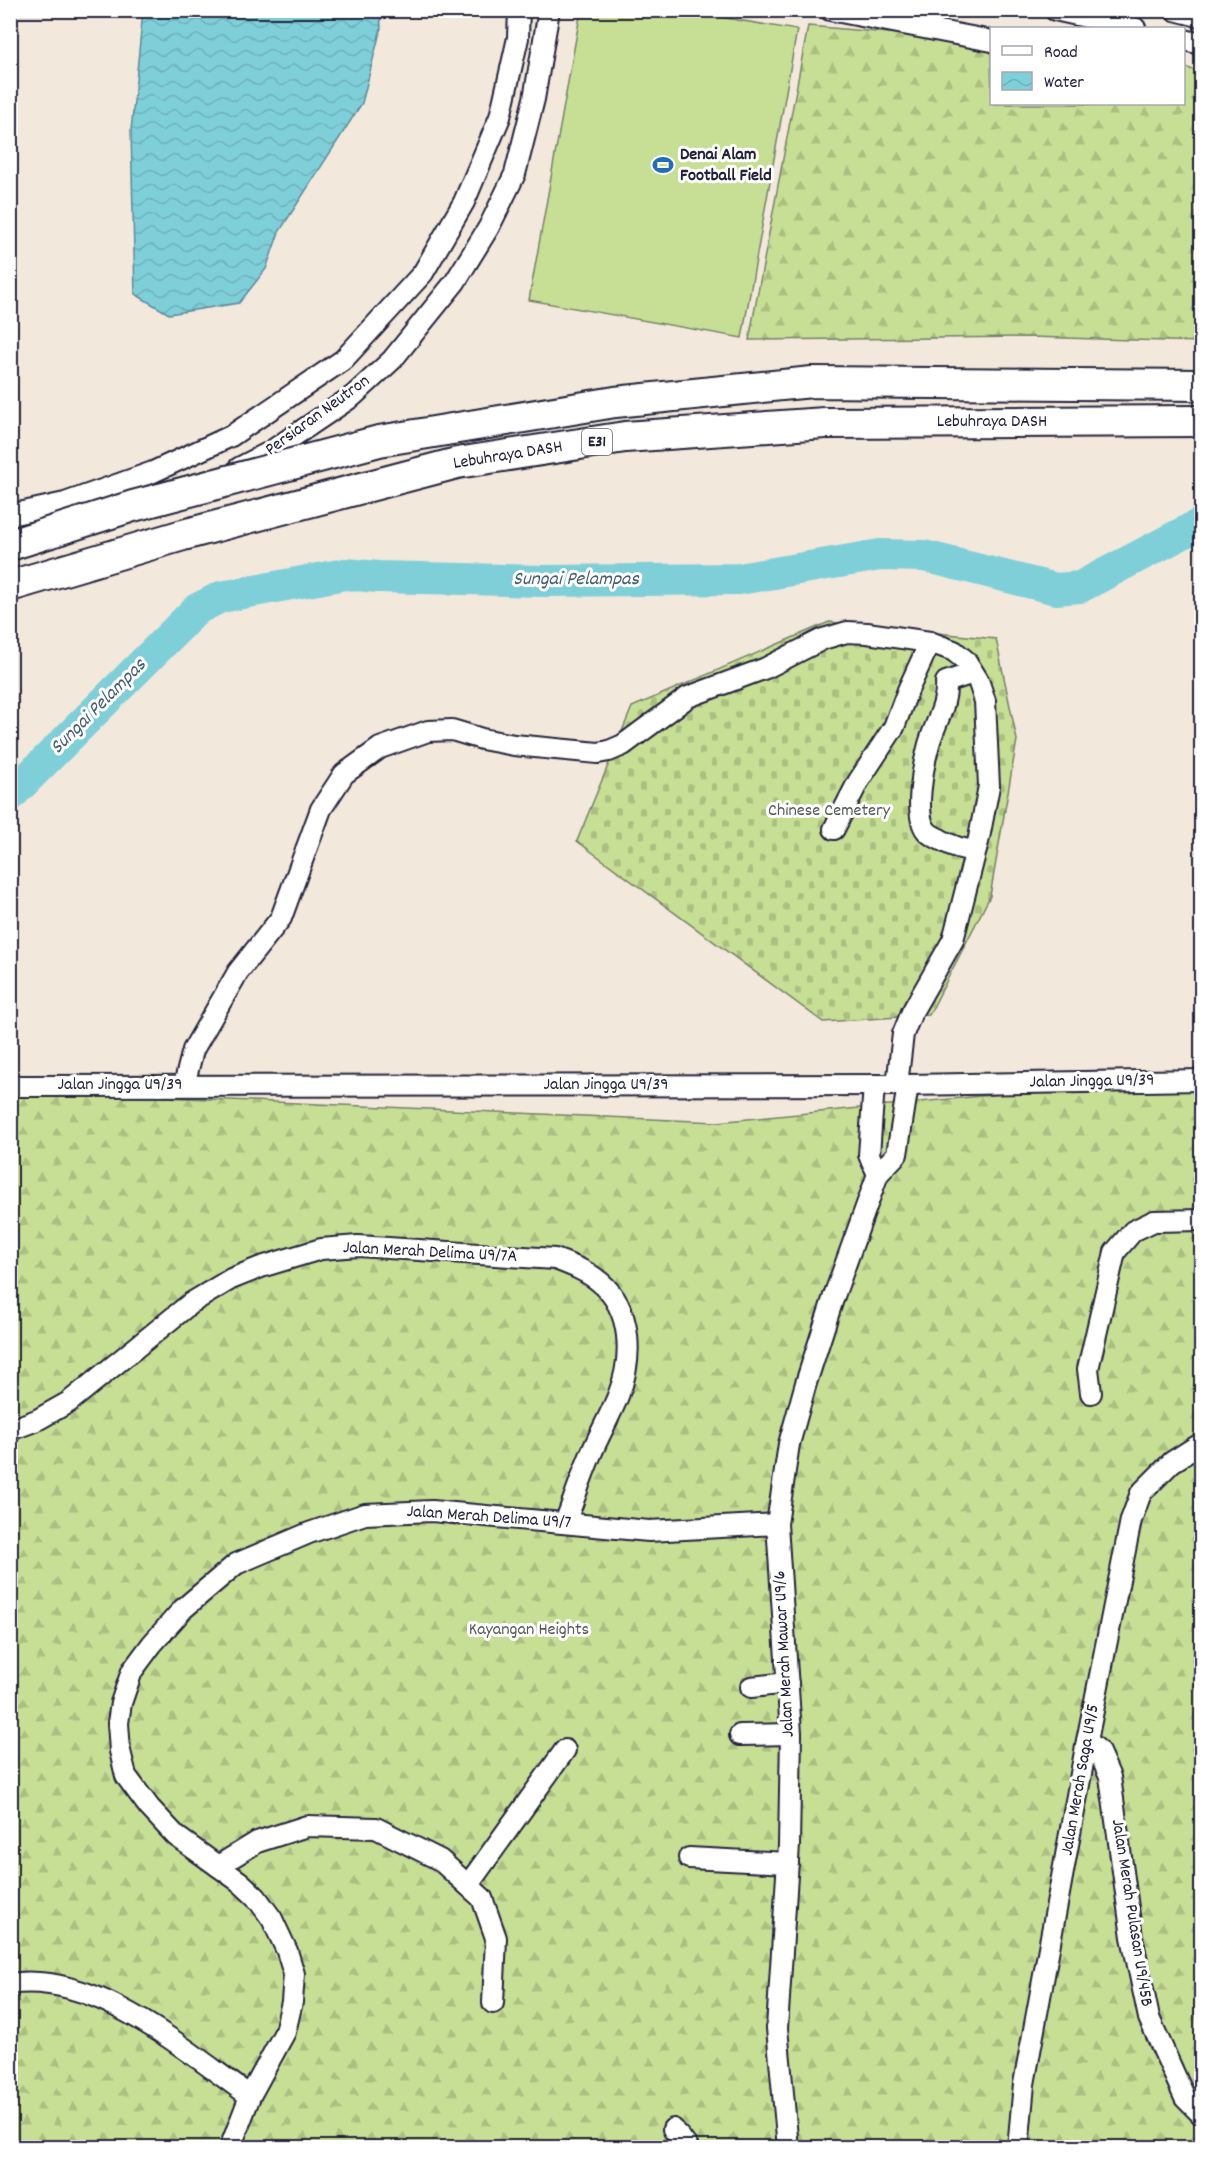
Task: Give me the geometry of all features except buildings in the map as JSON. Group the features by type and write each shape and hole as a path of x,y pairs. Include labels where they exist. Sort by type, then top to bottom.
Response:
{"highway":[{"name":"Lebuhraya DASH","path":"10,545 133,506 379,441 615,402 812,382 1202,385"},
{"name":"Lebuhraya DASH","path":"10,586 183,535 457,463 625,437 825,423 1202,421"}],"street":[{"name":"Persiaran Neutron","path":"10,515 65,503 153,472 231,436 343,360 423,273 464,202 500,117 518,38 519,10"},
{"name":"Persiaran Neutron","path":"10,550 64,538 180,501 270,452 353,396 392,360 455,282 489,227 515,174 534,99 549,10"},
{"path":"830,10 990,41"},
{"path":"1055,10 1079,13 1131,27"},
{"path":"1175,10 1202,17"},
{"path":"1185,40 1202,44"},
{"path":"184,1085 192,1050 238,972 281,918 321,809 344,774 380,748 428,731 452,730 514,745 597,753 609,751 623,745 688,697 766,669 823,639 847,632 930,642 954,651 966,661 985,701 988,753 989,786 976,850 953,939 912,1012 903,1034 903,1085 897,1154 878,1174 869,1155 873,1085"},
{"path":"834,829 858,782 894,727 930,642"},
{"path":"973,673 946,682 947,693 928,748 920,804 921,820 927,832 967,851 976,850"},
{"name":"Jalan Jingga U9/39","path":"10,1086 903,1085 1202,1080"},
{"name":"Jalan Merah Mawar U9/6","path":"788,2148 777,2028 788,1863 791,1734 777,1524 789,1444 806,1383 834,1296 878,1174"},
{"path":"1091,1393 1088,1369 1115,1252 1133,1231 1154,1221 1202,1220"},
{"name":"Jalan Merah Delima U9/7A","path":"10,1430 37,1420 69,1402 191,1303 231,1279 261,1267 321,1249 358,1246 555,1260 577,1268 601,1283 624,1317 628,1336 626,1370 619,1395 591,1454 565,1523"},
{"name":"Jalan Merah Saga U9/5","path":"1018,2148 1024,2084 1087,1741 1131,1520 1141,1493 1172,1462 1202,1443"},
{"name":"Jalan Merah Delima U9/7","path":"230,2148 250,2096 285,2032 292,2002 294,1974 287,1951 272,1919 256,1897 176,1836 149,1808 126,1776 120,1751 118,1723 121,1703 132,1671 152,1644 183,1609 236,1564 309,1533 364,1514 432,1511 649,1531 777,1524"},
{"path":"751,1687 788,1683"},
{"path":"740,1735 791,1734"},
{"name":"Jalan Merah Pulasan U9/45B","path":"1087,1741 1098,1750 1110,1777 1131,1937 1149,2018 1185,2098 1202,2115"},
{"path":"468,1885 565,1750"},
{"path":"218,1866 257,1842 307,1826 376,1828 440,1860 482,1898 496,1938 493,2003"},
{"path":"688,1858 788,1863"},
{"path":"10,1984 23,1982 61,1985 94,1994 141,2020 250,2096"},
{"path":"673,2129 688,2148"}],"green space":[{"name":"Denai Alam Football Field","path":"581,10 684,11 797,30 742,338 529,300"},
{"path":"808,26 924,36 990,50 990,105 1185,105 1185,67 1201,72 1201,342 1030,337 749,340"},
{"name":"Chinese Cemetery","path":"829,622 996,639 1017,740 990,896 929,1015 823,1022 577,841 632,707"},
{"name":"Kayangan Heights","path":"1201,1081 1201,2147 11,2148 11,1090 717,1122 1124,1082"}],"water":[{"path":"143,11 380,11 381,28 362,103 279,232 266,269 239,303 169,314 135,294 131,131"}],"waterway":[{"name":"Sungai Pelampas","path":"10,796 197,609 221,597 345,574 378,577 545,581 739,579 880,555 924,556 1056,589 1080,587 1202,523"}],"place":[{"name":"Denai Alam Football Field","path":"663,165"}]}
